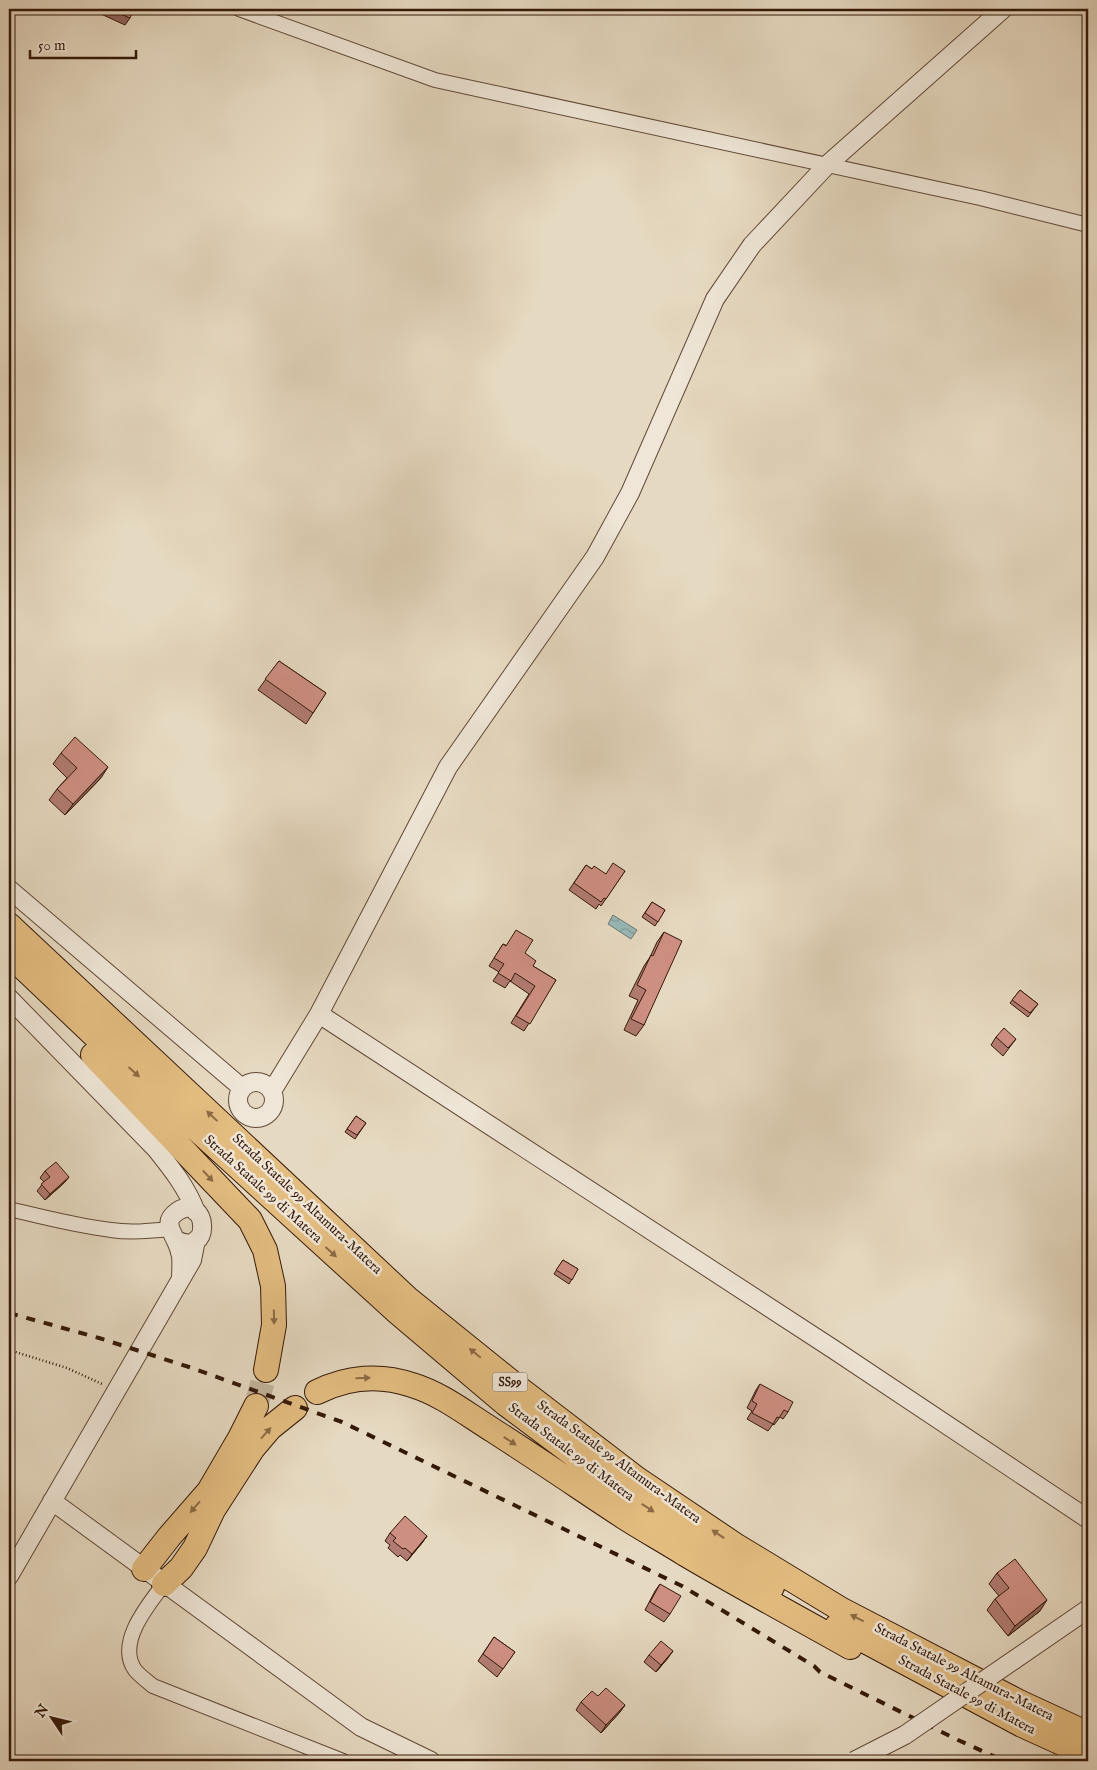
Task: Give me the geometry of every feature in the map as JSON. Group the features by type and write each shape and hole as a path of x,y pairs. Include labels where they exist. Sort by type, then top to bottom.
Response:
{"highway":[{"name":"Strada Statale 99 Altamura-Matera","path":"9,925 407,1298 521,1390 637,1479 735,1545 842,1610 1020,1702 1088,1734"},
{"name":"Strada Statale 99 di Matera","path":"9,954 112,1052 395,1310 506,1404 629,1496 729,1561 834,1624 1022,1725 1088,1755"},
{"path":"9,960 78,1038 250,1220 265,1250 273,1286 274,1325 266,1370"},
{"path":"317,1392 333,1384 351,1379 371,1378 412,1384 456,1407 628,1520 768,1602 885,1666 1022,1725"},
{"path":"144,1569 209,1491 256,1406"},
{"path":"164,1584 181,1568 195,1548 213,1510 253,1448 270,1428 295,1408"}],"street":[{"path":"239,9 435,80 980,198 1088,225"},
{"path":"272,1090 319,1014 448,767 595,557 630,493 715,299 752,245 827,165 1003,9"},
{"path":"9,889 242,1088"},
{"path":"9,998 156,1149 190,1196 196,1212"},
{"path":"319,1014 833,1349 1088,1519"},
{"path":"258,1081 272,1090 274,1102 272,1108 264,1117 251,1118 241,1111 238,1099 242,1088 247,1084 258,1081"},
{"path":"175,1173 178,1199 176,1212 170,1220 181,1258 182,1279"},
{"path":"9,1209 113,1231 173,1234 186,1243 196,1240"},
{"path":"9,1576 192,1260 196,1240 203,1226 200,1215 186,1209 176,1212"},
{"path":"52,1501 361,1727 431,1761"},
{"path":"164,1584 142,1614 130,1641 129,1657 135,1670 152,1686 343,1761"},
{"path":"854,1761 905,1734 1088,1609"}],"path":[{"path":"9,1350 67,1368 117,1390"}],"water":[{"path":"613,915 637,930 631,939 608,924"}],"building":[{"path":"110,9 134,9 130,18"},
{"path":"279,661 326,693 313,713 265,679"},
{"path":"75,737 108,767 73,804 57,789 77,768 61,753"},
{"path":"613,863 625,871 606,899 604,898 601,902 574,883 586,865 592,869 594,866 606,874"},
{"path":"652,902 665,910 658,922 645,913"},
{"path":"516,930 533,940 525,953 536,961 533,966 556,980 530,1024 516,1016 535,986 515,973 511,981 498,973 504,964 494,958 503,944 506,946"},
{"path":"664,932 682,941 644,1025 631,1019 646,990 637,985"},
{"path":"1020,990 1038,1004 1030,1013 1012,1000"},
{"path":"1004,1028 1016,1039 1008,1048 996,1037"},
{"path":"356,1116 366,1123 357,1135 347,1129"},
{"path":"56,1162 69,1177 50,1194 41,1184 50,1177 45,1171"},
{"path":"563,1260 578,1269 572,1280 556,1270"},
{"path":"760,1384 793,1402 788,1412 784,1410 773,1424 752,1413 757,1404 752,1401"},
{"path":"405,1516 427,1536 412,1554 393,1541 396,1538 390,1533"},
{"path":"1015,1559 1047,1600 1015,1626 995,1599 1009,1588 997,1573"},
{"path":"660,1584 681,1596 670,1614 650,1602"},
{"path":"494,1637 515,1652 503,1669 483,1654"},
{"path":"661,1641 673,1651 661,1665 649,1655"},
{"path":"606,1688 625,1705 606,1725 581,1702 592,1691 598,1696"}],"tunnel":[{"path":"256,1406 266,1370"}],"railway":[{"path":"9,1313 99,1338 189,1367 342,1422 682,1586 814,1666 820,1672 1004,1761"}]}
